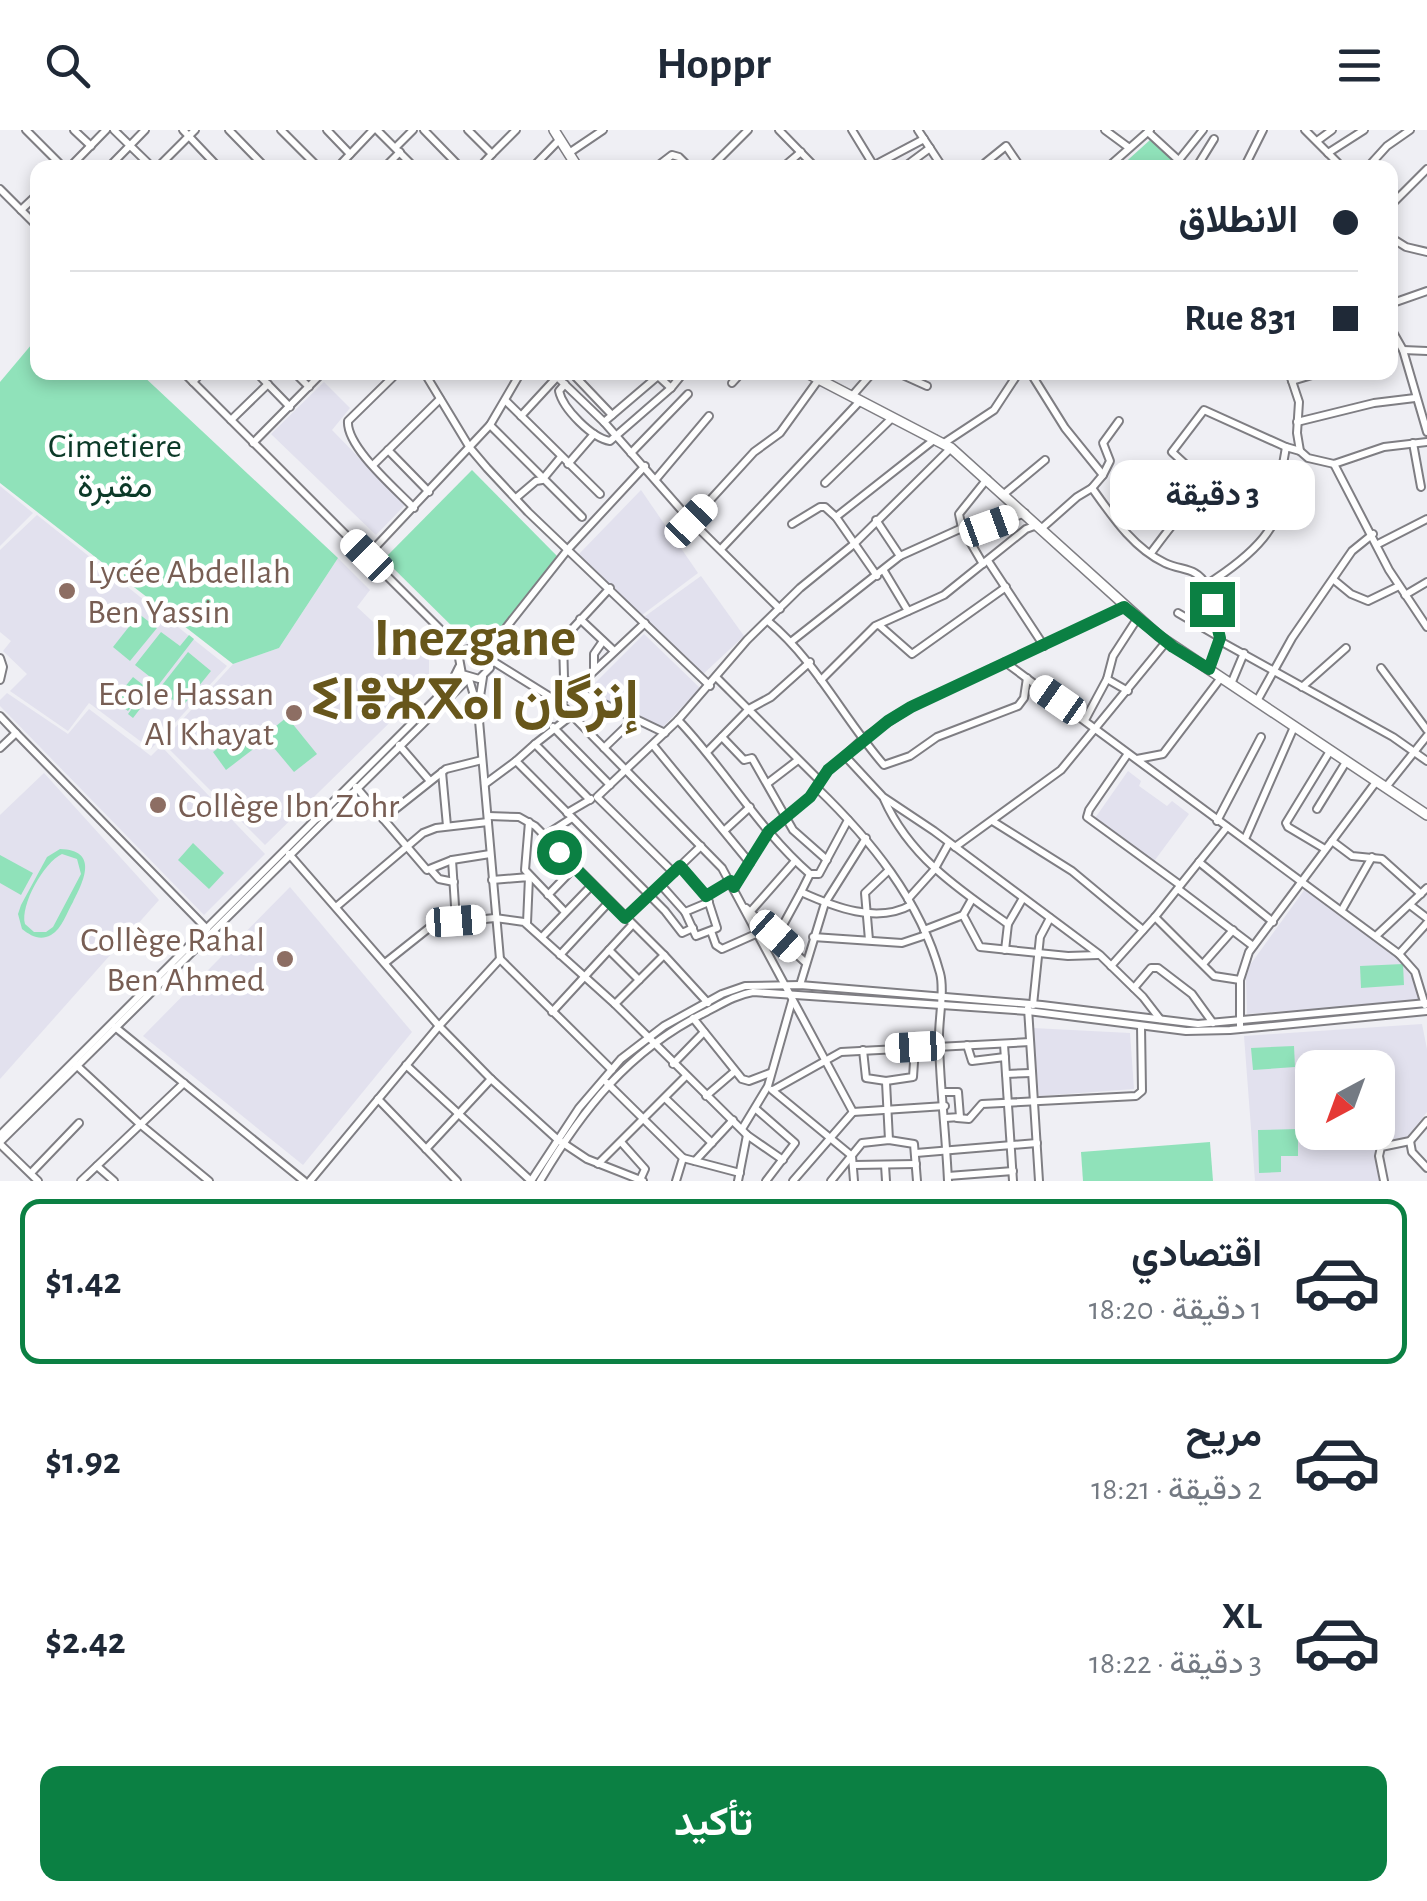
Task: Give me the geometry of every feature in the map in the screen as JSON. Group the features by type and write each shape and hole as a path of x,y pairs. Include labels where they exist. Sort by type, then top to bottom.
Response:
{"street":[{"path":"26,130 58,160"},
{"path":"74,130 91,146"},
{"path":"75,160 106,130"},
{"path":"114,130 146,160"},
{"path":"116,160 146,130"},
{"path":"229,130 258,160"},
{"path":"281,130 312,160"},
{"path":"327,130 350,154"},
{"path":"344,160 375,130 407,160"},
{"path":"390,160 413,130"},
{"path":"425,130 454,160"},
{"path":"470,130 492,154"},
{"path":"486,160 516,130"},
{"path":"569,152 603,130"},
{"path":"718,160 748,130"},
{"path":"782,133 794,130"},
{"path":"852,130 870,160"},
{"path":"918,130 938,160"},
{"path":"1106,130 1116,133 1128,148"},
{"path":"1115,160 1149,131 1179,160 1203,130"},
{"path":"1248,160 1262,130"},
{"path":"1305,130 1335,160"},
{"path":"1316,141 1332,130"},
{"path":"1328,153 1364,130"},
{"path":"1375,160 1410,130"},
{"path":"163,160 189,132 210,158"},
{"path":"782,133 808,160"},
{"path":"540,160 557,134 574,160"},
{"path":"886,160 924,139"},
{"path":"1201,160 1214,140"},
{"path":"988,160 1006,146 1016,160"},
{"path":"914,160 930,148"},
{"path":"792,160 801,152"},
{"path":"1398,198 1427,169"},
{"path":"0,189 30,219"},
{"path":"21,210 30,202"},
{"path":"1398,242 1427,252"},
{"path":"1398,302 1426,295"},
{"path":"1398,343 1415,398 1423,408 1427,432"},
{"path":"1398,357 1427,351"},
{"path":"264,380 290,407"},
{"path":"302,380 309,387"},
{"path":"254,442 316,380"},
{"path":"390,380 347,424 349,436 414,508"},
{"path":"429,380 470,448 516,498 710,686"},
{"path":"367,556 490,426 517,380"},
{"path":"521,416 550,380"},
{"path":"560,380 645,466 691,521 780,609"},
{"path":"579,380 612,415"},
{"path":"604,422 653,380"},
{"path":"662,380 671,388"},
{"path":"565,384 559,391 560,398 604,441 616,438 678,380"},
{"path":"732,383 735,380"},
{"path":"691,521 758,448 780,433 821,380"},
{"path":"830,380 943,444 1026,513 1166,642 1427,816"},
{"path":"721,550 856,398 867,380"},
{"path":"913,380 926,386"},
{"path":"836,518 994,410 1014,380"},
{"path":"1035,380 1065,428 1103,475"},
{"path":"1292,380 1299,402 1300,451"},
{"path":"192,382 444,634 469,678 478,709 500,959 614,1071"},
{"path":"231,420 268,384"},
{"path":"631,453 688,394"},
{"path":"1297,422 1374,403 1415,398"},
{"path":"373,465 440,400"},
{"path":"506,401 600,494"},
{"path":"1210,487 1172,452 1204,410 1300,451 1308,458 1334,464 1378,448 1427,442"},
{"path":"656,479 710,416"},
{"path":"825,483 892,418"},
{"path":"821,680 878,625 944,596 1026,529 1040,526 1092,488 1110,461 1103,443 1118,421"},
{"path":"490,426 582,518"},
{"path":"516,498 594,434"},
{"path":"1413,443 1421,487"},
{"path":"544,836 610,785 653,745 780,609 854,544 943,444"},
{"path":"1206,586 1243,562 1274,524 1286,485 1286,447"},
{"path":"388,450 429,492"},
{"path":"1004,494 1045,460"},
{"path":"1334,464 1399,586 1427,627"},
{"path":"478,709 484,676 505,630 569,548 645,466"},
{"path":"1150,554 1186,507 1210,487 1248,470 1283,470"},
{"path":"987,479 960,508 962,528 1044,646"},
{"path":"1092,488 1123,530 1150,554 1198,574 1206,586 1220,639 1209,669"},
{"path":"792,524 822,506 836,518 876,576"},
{"path":"989,526 1026,513"},
{"path":"1378,544 1427,519"},
{"path":"876,520 900,556"},
{"path":"792,642 900,556 962,528"},
{"path":"1257,702 1292,638 1357,546 1373,534"},
{"path":"884,570 908,611"},
{"path":"1334,580 1368,601 1399,586"},
{"path":"1405,594 1427,582"},
{"path":"878,625 912,654 1006,587"},
{"path":"610,588 565,635 562,672 576,690 665,733"},
{"path":"686,912 733,884 769,831 864,738 911,707 1124,607"},
{"path":"1178,613 1302,688 1393,737 1427,761"},
{"path":"580,619 614,651"},
{"path":"1084,720 1113,656 1137,619"},
{"path":"768,621 810,662 884,764 893,763 938,737 1018,706 1024,698 1027,678"},
{"path":"560,703 645,623"},
{"path":"38,1181 0,1140 397,742 450,685 459,662 473,647 505,630"},
{"path":"444,634 488,652 491,659 514,676 534,684 560,703 701,846 748,909 852,1112"},
{"path":"594,670 594,654 603,641"},
{"path":"801,892 825,904 892,914 909,902 952,845 994,822 1062,770 1166,642"},
{"path":"1302,688 1346,648"},
{"path":"1231,685 1244,653"},
{"path":"0,658 0,680"},
{"path":"708,752 749,709 771,697 810,662"},
{"path":"1005,662 1376,935 1399,954 1417,978 1426,1009 1214,1027 1142,1026 1029,1007"},
{"path":"1240,1026 1240,980 1244,961 1253,946 1326,848 1427,733 1381,668"},
{"path":"397,742 469,678 514,676"},
{"path":"717,678 798,760 866,838 926,933 941,976 939,1046 948,1178 1013,1172"},
{"path":"1106,678 1128,690"},
{"path":"1136,760 1163,754 1220,679"},
{"path":"0,716 206,929"},
{"path":"485,785 553,727 572,716"},
{"path":"604,748 635,718"},
{"path":"678,720 769,831 810,874 818,875 848,820"},
{"path":"553,727 610,785"},
{"path":"1246,840 1294,727"},
{"path":"0,748 16,733"},
{"path":"722,737 743,760 752,758 796,834 827,860"},
{"path":"1217,821 1260,737"},
{"path":"397,742 430,781"},
{"path":"536,744 674,873"},
{"path":"653,745 750,863"},
{"path":"1326,848 1288,827 1286,822 1330,751"},
{"path":"1127,755 1087,818 1253,946"},
{"path":"845,756 882,797 1100,955 1160,1020"},
{"path":"383,819 442,771 482,760"},
{"path":"768,783 798,760"},
{"path":"516,762 650,896 680,933 693,928"},
{"path":"1317,809 1346,762"},
{"path":"442,771 448,826"},
{"path":"354,785 424,868 438,879 454,882"},
{"path":"882,797 894,824 934,870 1008,924"},
{"path":"724,830 750,807"},
{"path":"336,908 428,830 519,817 544,836 709,1005"},
{"path":"529,822 524,870 565,912"},
{"path":"994,822 1072,871 1143,930"},
{"path":"1112,966 1227,828"},
{"path":"800,985 825,904 866,838"},
{"path":"1332,841 1352,856 1382,859 1424,891 1376,935"},
{"path":"625,918 701,846"},
{"path":"114,1025 287,852"},
{"path":"287,852 438,1026 491,1079 559,1141 598,1164 641,1181 645,1168 620,1142"},
{"path":"431,870 452,860 490,854"},
{"path":"1343,909 1372,858"},
{"path":"452,860 456,921"},
{"path":"748,909 795,860"},
{"path":"1199,862 1273,922"},
{"path":"662,885 686,912 697,936 718,925 708,899 680,866"},
{"path":"548,895 574,867"},
{"path":"869,940 866,891 888,870"},
{"path":"777,936 810,874"},
{"path":"492,880 529,877"},
{"path":"527,924 529,877"},
{"path":"542,937 592,884"},
{"path":"1006,950 1008,924 1023,898"},
{"path":"813,937 902,944 963,915 972,899"},
{"path":"560,954 609,902"},
{"path":"1399,954 1427,920 1410,905"},
{"path":"748,909 805,962"},
{"path":"963,915 978,946 1039,954 1100,955"},
{"path":"1156,917 1219,979 1240,980"},
{"path":"384,964 429,926 495,918 527,924 615,1004 685,1077 745,1132 783,1160"},
{"path":"1039,1181 1029,1007 1041,933 1050,918"},
{"path":"552,1012 632,926"},
{"path":"1203,964 1232,930"},
{"path":"710,931 722,949 758,933"},
{"path":"609,950 640,980"},
{"path":"615,1004 664,956"},
{"path":"114,1025 307,1181 500,959"},
{"path":"1134,988 1151,968 1158,968 1192,994 1214,1027"},
{"path":"1417,978 1427,972"},
{"path":"605,1081 683,1158 739,1177 745,1132 770,1088 789,991 800,985 939,1001"},
{"path":"406,1065 531,1181 614,1071 650,1041 709,1005 753,992 1029,1007 1214,1027"},
{"path":"650,1041 709,1005"},
{"path":"693,1018 747,1082 772,1073"},
{"path":"945,1118 969,1119 982,1104 1139,1095 1142,1026"},
{"path":"672,1064 704,1032"},
{"path":"770,1088 841,1052 1030,1042"},
{"path":"1004,1044 1013,1181"},
{"path":"968,1045 972,1061 1005,1057"},
{"path":"863,1050 866,1078 886,1081 913,1077 915,1047"},
{"path":"75,1064 209,1181"},
{"path":"706,1096 735,1070"},
{"path":"1006,1074 1032,1073"},
{"path":"598,1164 685,1077"},
{"path":"426,1149 491,1079"},
{"path":"886,1081 889,1140"},
{"path":"81,1181 184,1083"},
{"path":"770,1088 852,1156 854,1181"},
{"path":"944,1092 960,1094 961,1114 957,1118"},
{"path":"666,1098 712,1143"},
{"path":"378,1100 457,1181"},
{"path":"808,1181 796,1178 852,1112 945,1106"},
{"path":"756,1109 794,1142 766,1181"},
{"path":"695,1161 732,1120"},
{"path":"1384,1181 1381,1147 1410,1142 1427,1121"},
{"path":"31,1173 79,1123"},
{"path":"832,1181 864,1142 889,1140 910,1142 916,1152 918,1181"},
{"path":"540,1181 559,1141"},
{"path":"1410,1142 1412,1152 1427,1168"},
{"path":"916,1152 1036,1143"},
{"path":"676,1181 683,1158"},
{"path":"854,1166 916,1164"},
{"path":"885,1165 886,1181"},
{"path":"97,1166 114,1181"}],"shaded area":[{"path":"324,382 350,408 332,430 405,505 376,535 271,434"},
{"path":"0,486 33,513 0,546"},
{"path":"641,490 698,573 642,615 579,554"},
{"name":"Lycée Abdellah Ben Yassin","path":"37,515 227,666 151,749 89,703 68,731 10,691 27,674 3,651 11,641 0,632 0,550"},
{"name":"Ecole Hassan Al Khayat","path":"338,558 370,590 357,607 398,645 412,630 429,645 429,684 265,845 162,742 233,664 279,648"},
{"path":"701,576 744,636 701,676 644,617"},
{"path":"644,634 700,688 663,727 586,697 586,692"},
{"name":"Collège Ibn Zohr","path":"7,693 68,734 89,709 151,756 161,746 265,854 204,915 0,706"},
{"path":"1128,771 1141,781 1139,786 1167,806 1172,801 1189,814 1152,864 1093,821"},
{"path":"44,773 159,900 0,1079 0,815"},
{"name":"Collège Rahal Ben Ahmed","path":"290,887 412,1032 303,1165 143,1036"},
{"path":"1305,889 1399,959 1416,984 1419,1001 1247,1014 1246,977 1250,965"},
{"path":"1422,1024 1427,1049 1427,1112 1404,1142 1395,1143 1395,1050 1295,1050 1295,1150 1375,1150 1379,1181 1255,1181 1244,1036"},
{"path":"1033,1028 1130,1033 1134,1089 1039,1096"}],"green space":[{"path":"1150,140 1174,160 1128,160"},
{"name":"Cimetiere مقبرة","path":"30,346 30,380 147,380 338,558 279,648 233,664 0,483 0,382"},
{"path":"472,470 558,557 541,587 492,639 468,642 384,559"},
{"path":"139,614 157,628 130,661 113,647"},
{"path":"161,632 180,646 189,635 194,639 133,718 128,714 143,693 128,711 114,700 133,677 147,688 154,680 135,665"},
{"path":"188,652 211,671 182,707 159,689"},
{"path":"287,717 317,754 294,772 264,736"},
{"path":"247,726 260,744 226,770 213,752"},
{"path":"193,843 224,873 209,889 178,860"},
{"path":"60,849 72,851 80,855 85,868 61,925 51,935 39,938 22,929 18,914 47,857","holes":["62,854 77,859 81,874 53,927 46,932 34,932 25,924 24,916 35,885"]},
{"path":"0,855 33,873 21,895 0,883"},
{"path":"1403,964 1404,985 1361,988 1360,966"},
{"path":"1294,1046 1295,1067 1253,1070 1251,1048"},
{"path":"1295,1129 1298,1156 1281,1156 1281,1172 1259,1173 1258,1130"},
{"path":"1210,1142 1213,1181 1083,1181 1081,1152"}],"place":[{"name":"Lycée Abdellah Ben Yassin","path":"67,591"},
{"name":"Ecole Hassan Al Khayat","path":"294,713"},
{"name":"Collège Ibn Zohr","path":"158,805"},
{"name":"Collège Rahal Ben Ahmed","path":"285,959"}],"district":[{"name":"Inezgane ⵉⵏⴻⵣⴳⴰⵏ إنزگان","path":"475,668"}],"route":[{"path":"559,852 625,918 680,866 706,896 731,881 734,887 769,831 810,797 828,770 864,738 911,707 1124,607 1173,647 1209,669 1220,638 1212,604"}]}
